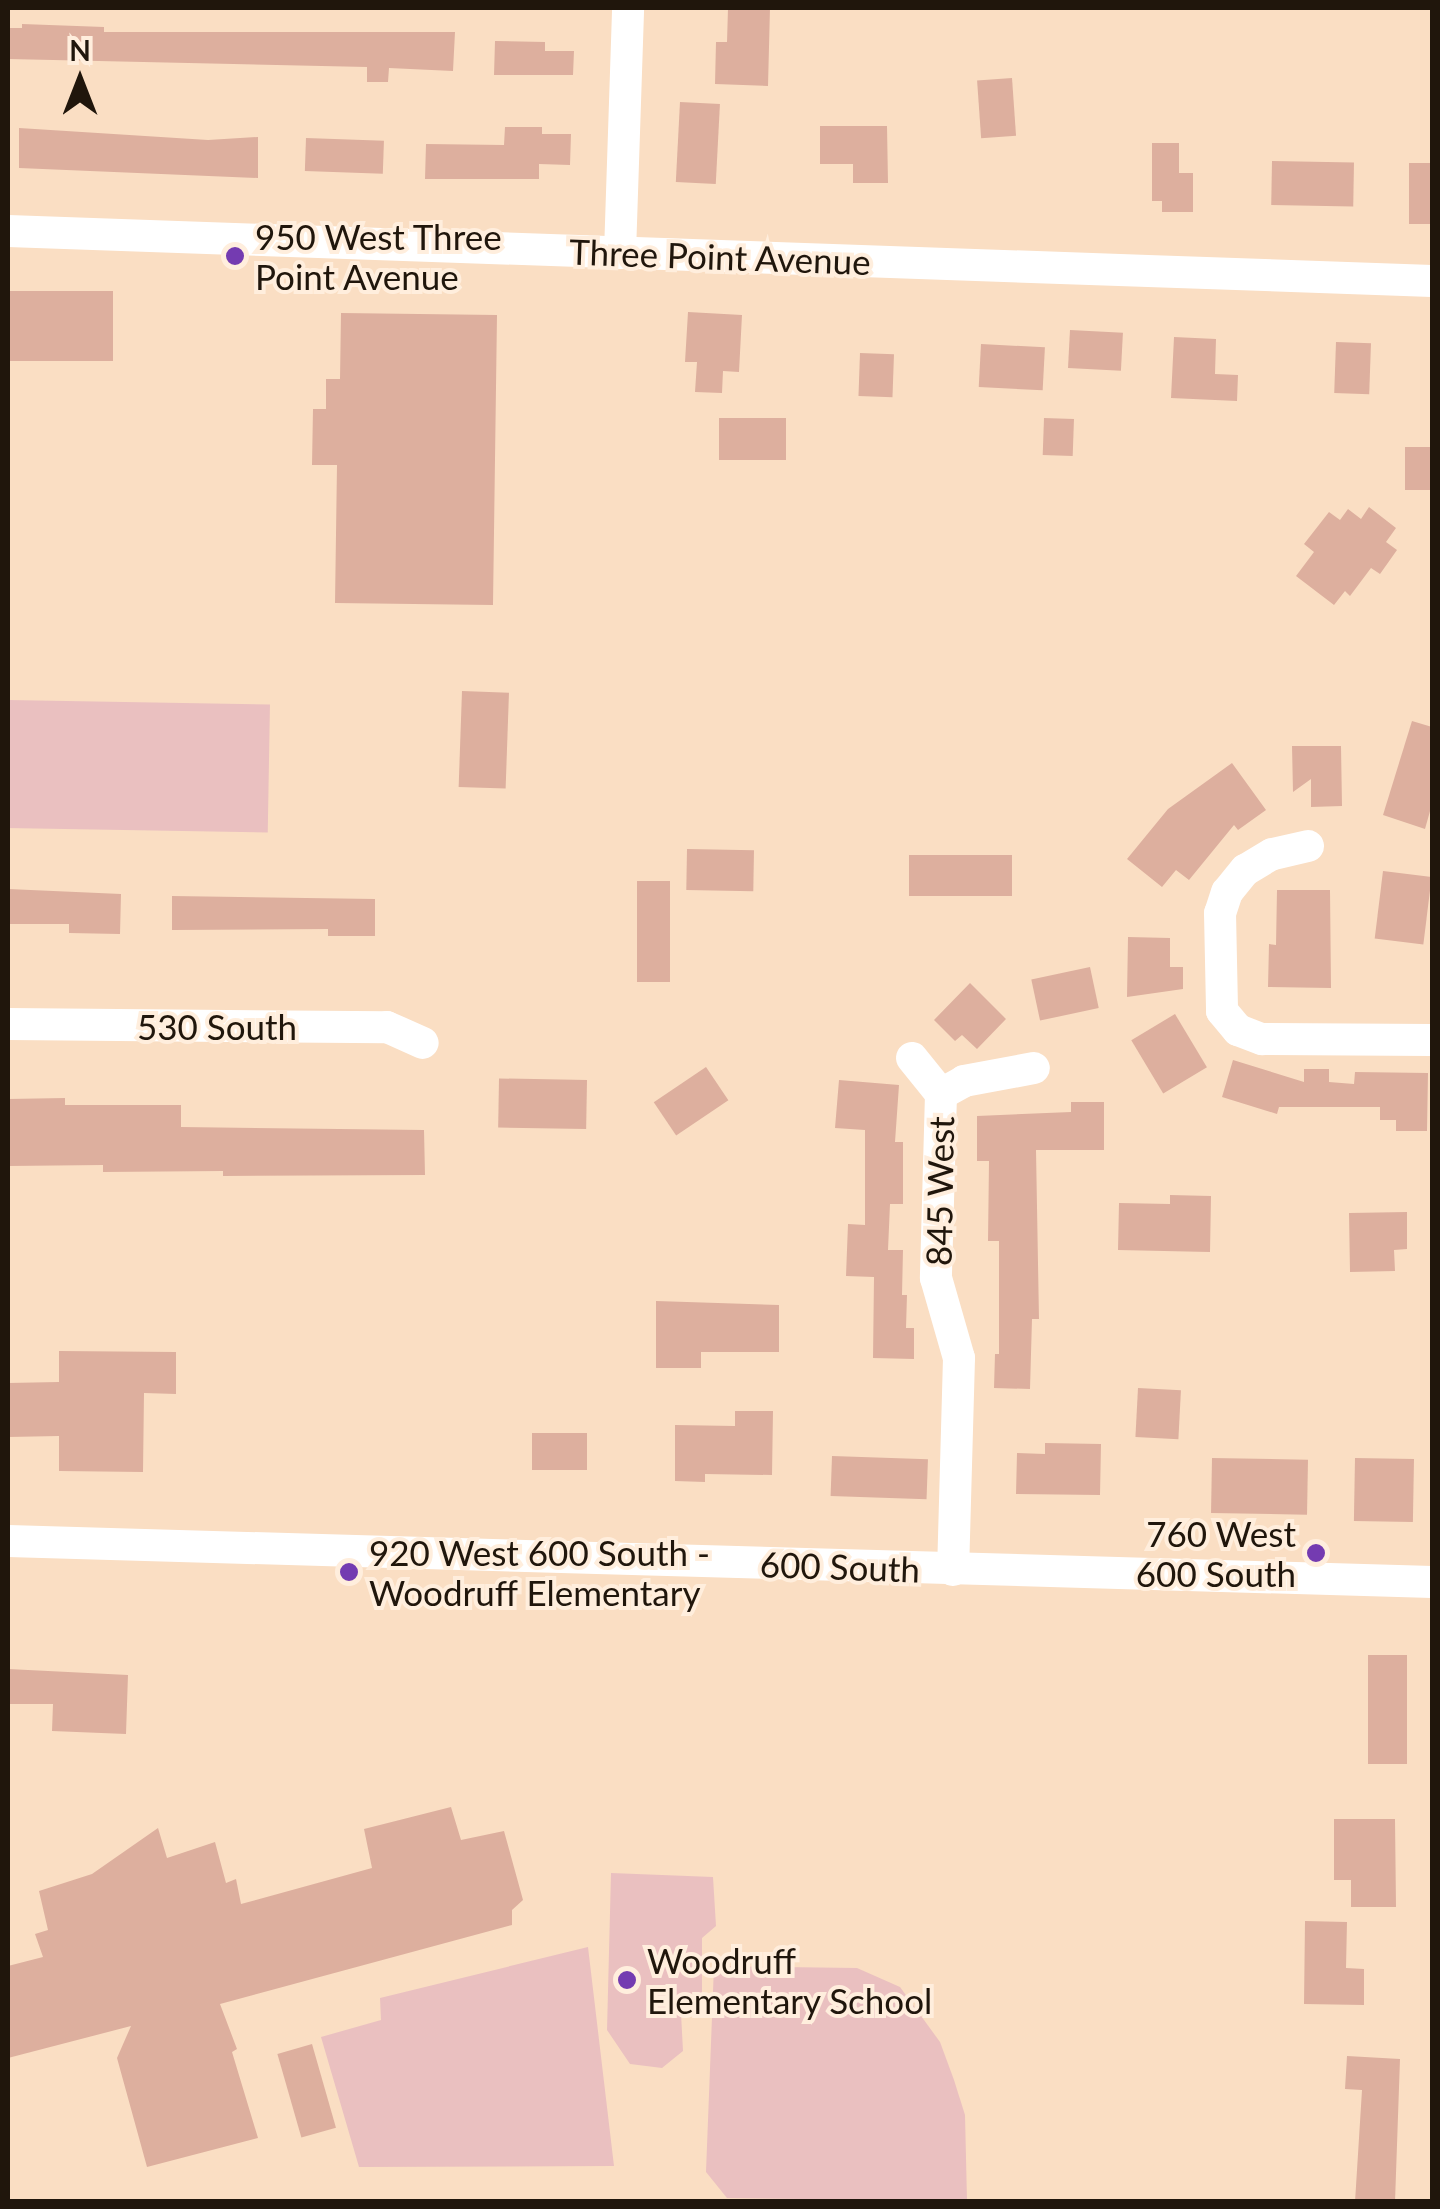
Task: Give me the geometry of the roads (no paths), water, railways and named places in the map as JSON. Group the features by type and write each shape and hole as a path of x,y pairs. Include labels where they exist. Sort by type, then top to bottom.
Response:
{"street":[{"path":"620,252 628,8"},
{"name":"Three Point Avenue","path":"8,231 1432,282"},
{"path":"1308,846 1272,854 1245,870 1226,892 1219,925 1222,1012 1238,1030 1262,1039 1432,1040"},
{"name":"530 South","path":"8,1024 387,1028 422,1044"},
{"name":"845 West","path":"912,1058 941,1094 936,1278 959,1358 953,1570"},
{"path":"941,1094 964,1081 1034,1068"},
{"name":"600 South","path":"8,1541 1432,1582"}],"place":[{"name":"950 West Three Point Avenue","path":"235,256"},
{"name":"760 West 600 South","path":"1316,1553"},
{"name":"920 West 600 South - Woodruff Elementary","path":"349,1572"},
{"name":"Woodruff Elementary School","path":"627,1980"}]}
